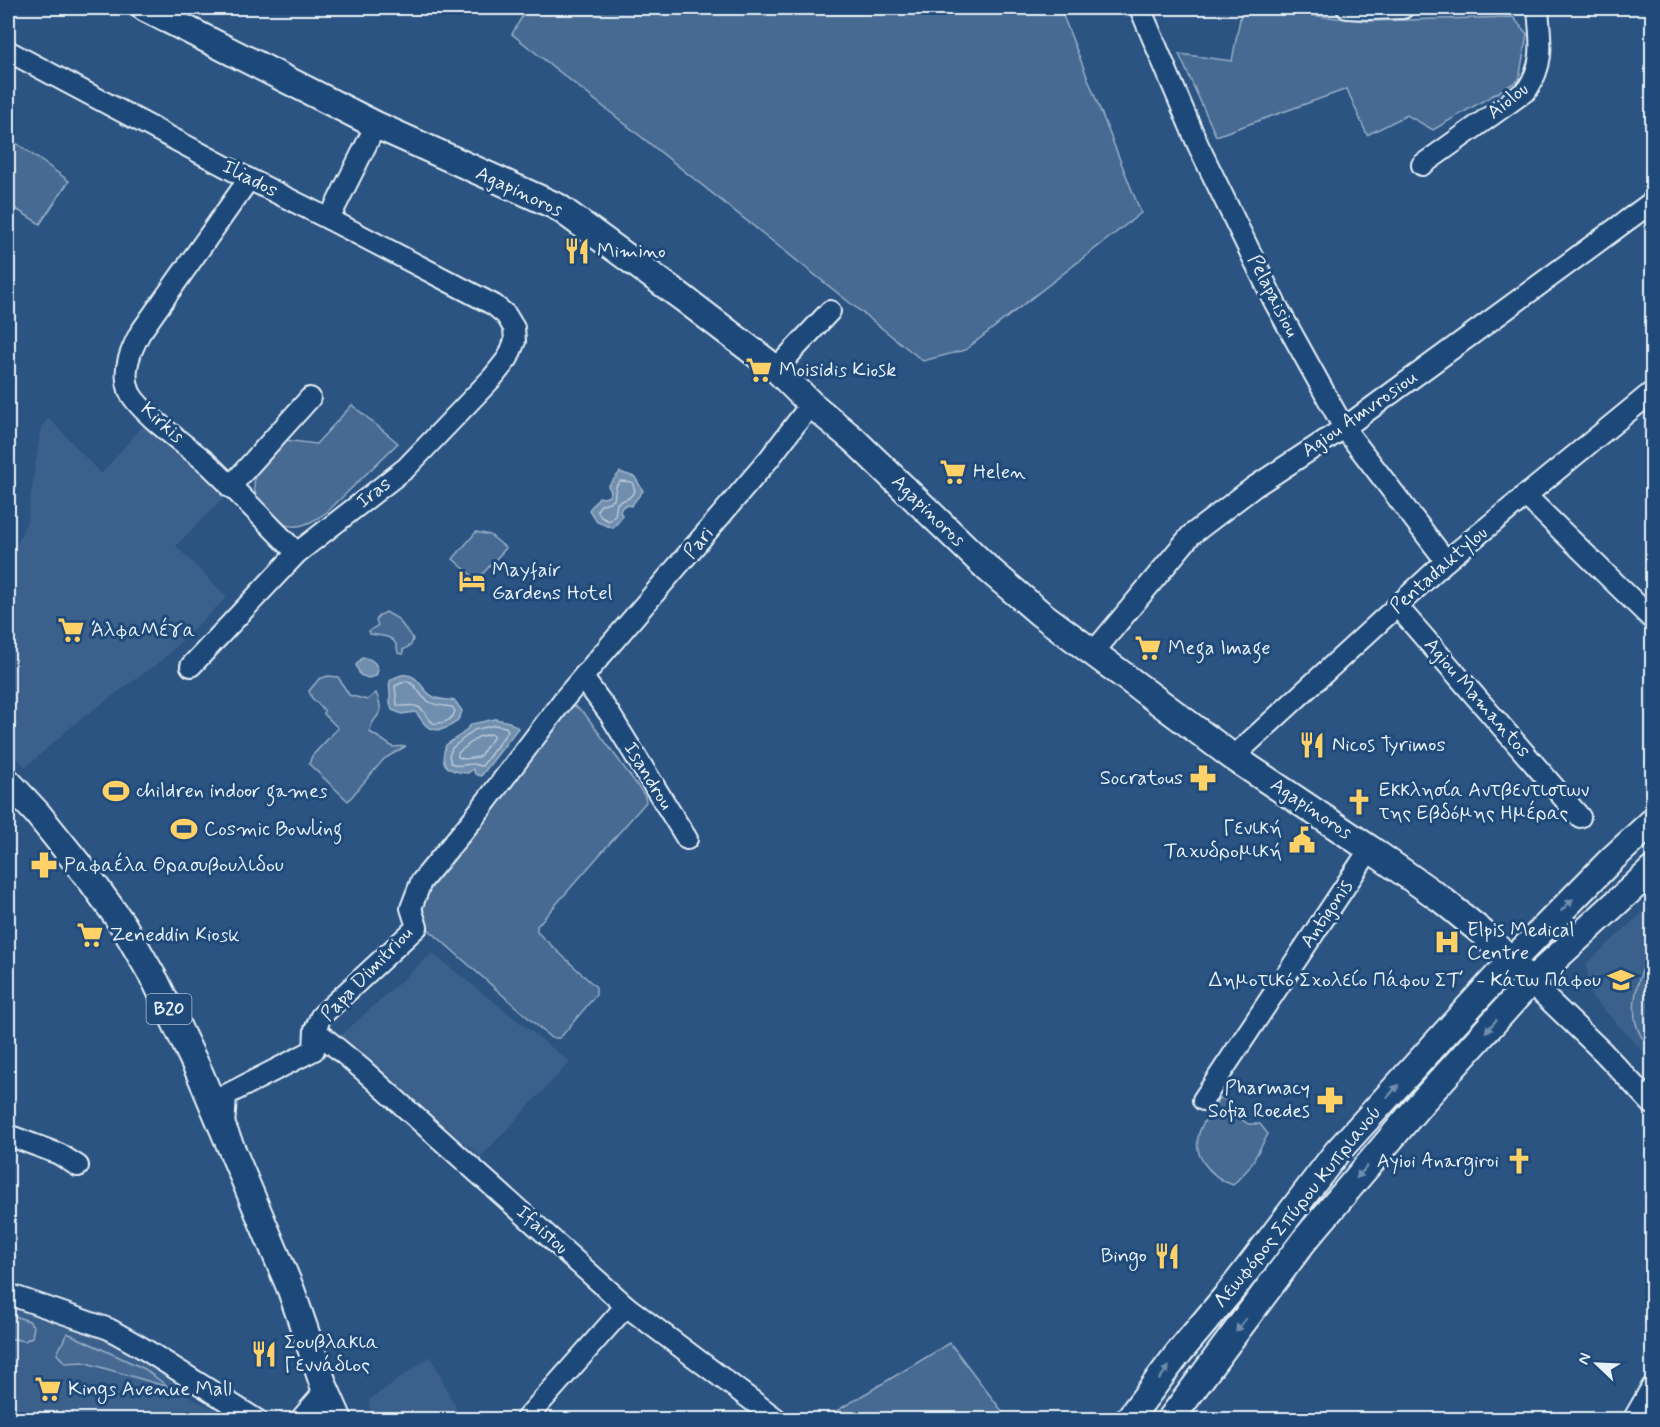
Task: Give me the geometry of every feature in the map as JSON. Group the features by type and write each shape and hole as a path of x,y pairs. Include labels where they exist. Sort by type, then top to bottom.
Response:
{"main road":[{"name":"Agapinoros","path":"145,8 375,125 558,207 776,369 811,404 854,440 987,568 1041,614 1233,757 1370,849 1484,934 1530,982"},
{"name":"B20","path":"8,782 64,846 123,925 156,982 224,1130 291,1290 324,1386 339,1419"},
{"name":"Λεωφόρος Σπύρου Κυπριανού","path":"1128,1419 1177,1355 1234,1287 1337,1152 1511,961 1611,860 1653,822"},
{"name":"Λεωφόρος Σπύρου Κυπριανού","path":"1170,1419 1303,1242 1420,1104 1530,982 1653,870"},
{"name":"B20","path":"291,1290 322,1338 357,1419"}],"street":[{"name":"Pelapaisiou","path":"1140,8 1198,146 1275,303 1344,428 1446,561"},
{"path":"1347,8 1403,8"},
{"name":"Aiolou","path":"1422,165 1527,90 1537,75 1540,58 1538,8"},
{"name":"Iliados","path":"8,51 249,179 494,305"},
{"path":"329,219 375,125"},
{"name":"Kirkis","path":"249,179 140,333 130,351 127,373 129,391 144,410 207,463 297,553"},
{"name":"Agiou Amvrosiou","path":"1092,654 1191,535 1254,487 1344,428 1653,202"},
{"name":"Iras","path":"191,666 297,553 406,468 493,377 508,358 515,340 514,328 506,315 494,305"},
{"path":"776,369 830,311"},
{"name":"Pentadaktylou","path":"1233,757 1446,561 1653,392"},
{"path":"230,487 310,398"},
{"name":"Pari","path":"583,678 769,459 811,404"},
{"path":"1525,495 1653,619"},
{"name":"Agiou Mamantos","path":"1397,606 1580,817"},
{"name":"Isandrou","path":"583,678 609,713 687,839"},
{"name":"Papa Dimitriou","path":"224,1130 226,1095 314,1050 315,1030 321,1016 417,927 411,908 421,882 458,838 564,699 583,678"},
{"name":"Antigonis","path":"1203,1100 1370,849"},
{"name":"Agapinoros","path":"1530,982 1653,1104"},
{"name":"Ifaistou","path":"315,1030 363,1069 626,1306 778,1419"},
{"path":"8,1135 59,1154 78,1166"},
{"path":"8,1294 109,1329 258,1419"},
{"path":"525,1419 626,1306"},
{"path":"300,1419 311,1409 324,1386"},
{"path":"1633,1419 1653,1387"}],"shaded area":[{"path":"527,8 1060,8 1141,213 965,350 923,361 512,34"},
{"path":"1242,8 1366,21 1513,17 1527,34 1519,80 1433,130 1407,115 1367,135 1347,89 1216,136 1179,54 1232,61"},
{"path":"8,137 69,181 40,224 8,204"},
{"path":"352,405 398,443 324,514 313,521 297,526 279,522 258,500 254,481 257,472 285,440 316,444"},
{"path":"49,418 101,474 147,421 226,495 176,546 227,597 161,661 78,721 26,767 8,752 8,563 27,521 41,427"},
{"path":"476,532 490,535 506,548 477,580 453,559"},
{"path":"386,612 398,619 413,639 411,645 403,650 403,654 398,653 392,639 370,634 369,631 378,625 376,621 378,616"},
{"path":"328,676 338,677 349,695 367,700 376,693 380,712 370,732 393,747 406,746 384,759 348,801 309,764 312,756 338,728 324,714 324,710 312,698 309,691 319,679"},
{"path":"575,706 585,714 645,796 646,802 537,926 537,932 596,987 596,995 560,1038 551,1038 426,927 421,916 420,899 565,709"},
{"name":"Δημοτικό Σχολείο Πάφου ΣΤ΄ - Κάτω Πάφου","path":"1652,904 1652,1061 1591,996 1586,964"},
{"path":"432,953 570,1062 481,1157 339,1037"},
{"path":"1652,953 1652,1048 1642,1038 1636,1025 1635,1004 1638,981"},
{"path":"1220,1098 1232,1102 1233,1113 1248,1124 1260,1124 1268,1134 1249,1168 1233,1185 1220,1179 1209,1170 1203,1162 1197,1145 1201,1128"},
{"name":"Kings Avenue Mall","path":"8,1305 68,1322 152,1363 193,1399 235,1419 8,1419"},
{"path":"8,1314 29,1321 34,1327 32,1337 25,1341 8,1338"},
{"path":"67,1333 145,1369 168,1387 83,1362 65,1363 57,1354"},
{"path":"950,1343 1008,1419 823,1419"},
{"path":"431,1356 461,1419 372,1419 369,1400"}],"water":[{"path":"620,472 635,477 643,491 631,506 622,507 620,512 623,516 613,528 597,522 589,510 599,497 609,496 611,491 608,486"},
{"path":"362,658 376,665 378,670 376,676 368,678 360,675 356,665"},
{"path":"402,675 412,676 435,698 455,701 462,711 457,720 449,727 438,730 428,727 415,712 402,714 392,710 389,683"},
{"path":"495,719 509,722 518,728 481,776 475,774 473,769 468,773 455,771 444,763 446,745 472,724"}],"place":[{"name":"Mimino","path":"577,251"},
{"name":"Moisidis Kiosk","path":"759,370"},
{"name":"Helen","path":"953,472"},
{"name":"Mayfair Gardens Hotel","path":"472,581"},
{"name":"ΆλφαΜέγα","path":"71,630"},
{"name":"Mega Image","path":"1148,648"},
{"name":"Nicos Tyrimos","path":"1312,745"},
{"name":"Socratous","path":"1203,778"},
{"name":"children indoor games","path":"116,791"},
{"name":"Εκκλησία Αντβεντιστων της Εβδόμης Ημέρας","path":"1359,802"},
{"name":"Cosmic Bowling","path":"184,829"},
{"name":"Γενική Ταχυδρομική","path":"1302,840"},
{"name":"Ραφαέλα Θρασυβουλιδου","path":"44,865"},
{"name":"Zeneddin Kiosk","path":"90,935"},
{"name":"Elpis Medical Centre","path":"1447,942"},
{"name":"Δημοτικό Σχολείο Πάφου ΣΤ΄ - Κάτω Πάφου","path":"1621,980"},
{"name":"Pharmacy Sofia Roedes","path":"1330,1100"},
{"name":"Ayioi Anargiroi","path":"1519,1161"},
{"name":"Bingo","path":"1167,1256"},
{"name":"Σουβλακια Γεννάδιος","path":"264,1354"},
{"name":"Kings Avenue Mall","path":"48,1389"}]}
